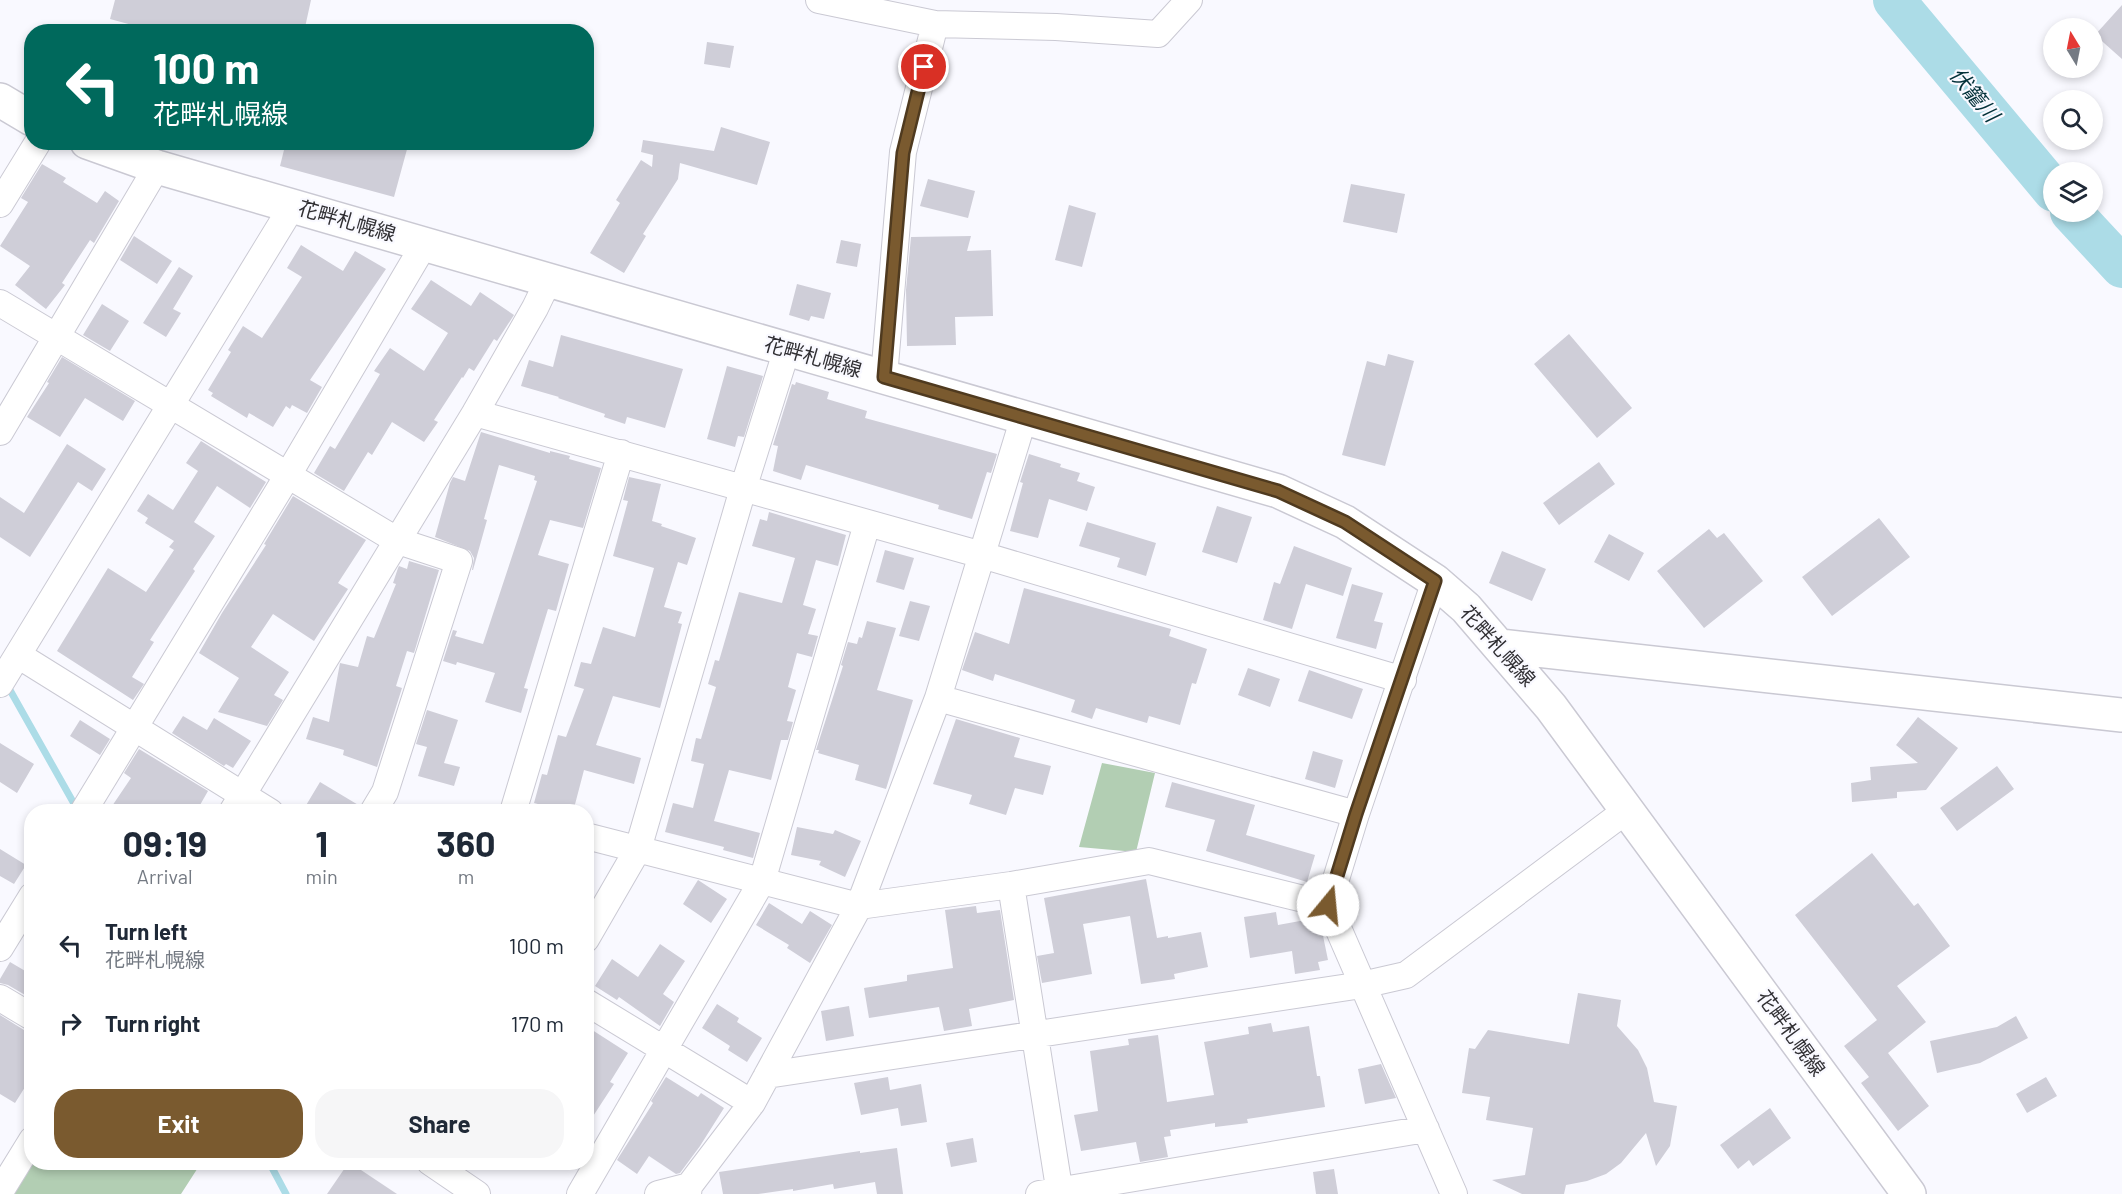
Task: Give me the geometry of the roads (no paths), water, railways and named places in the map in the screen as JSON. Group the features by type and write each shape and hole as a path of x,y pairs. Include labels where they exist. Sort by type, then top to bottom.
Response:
{"main road":[{"path":"0,100 24,114"},
{"name":"花畔札幌線","path":"109,150 157,167 1278,491 1345,522 1435,581 1466,608 1500,646 1551,707 1909,1194"},
{"path":"1500,646 2122,715"}],"street":[{"path":"819,0 935,24 1056,27 1158,34 1189,0"},
{"path":"884,377 903,153 935,24"},
{"path":"0,204 34,150"},
{"path":"0,432 58,338 157,167"},
{"path":"293,205 9,669 134,728 237,803 476,413 549,279"},
{"path":"87,804 288,475 424,243"},
{"path":"0,303 169,406 398,540 459,561 385,792 378,804"},
{"path":"594,925 638,849 743,489 787,349"},
{"path":"476,413 982,555 1403,680"},
{"path":"658,1194 688,1190 752,1103 859,906 938,698 1024,417"},
{"path":"515,804 621,453"},
{"path":"580,1194 762,881 867,524"},
{"path":"1435,581 1356,814 1328,905 1454,1194"},
{"path":"938,698 1356,814"},
{"path":"767,1075 1362,985 1406,975 1627,810"},
{"path":"594,838 859,906 1011,885 1149,861 1328,905"},
{"path":"1011,885 1035,1034 1053,1193 1426,1129"},
{"path":"0,948 24,909"},
{"path":"0,998 24,1012"},
{"path":"594,1007 752,1103"},
{"path":"0,1192 24,1153"},
{"path":"446,1170 477,1194"}],"waterway":[{"name":"伏籠川","path":"1894,0 2043,178"},
{"name":"伏籠川","path":"2080,222 2122,267"},
{"path":"6,683 74,804"},
{"path":"273,1170 286,1194"}]}
